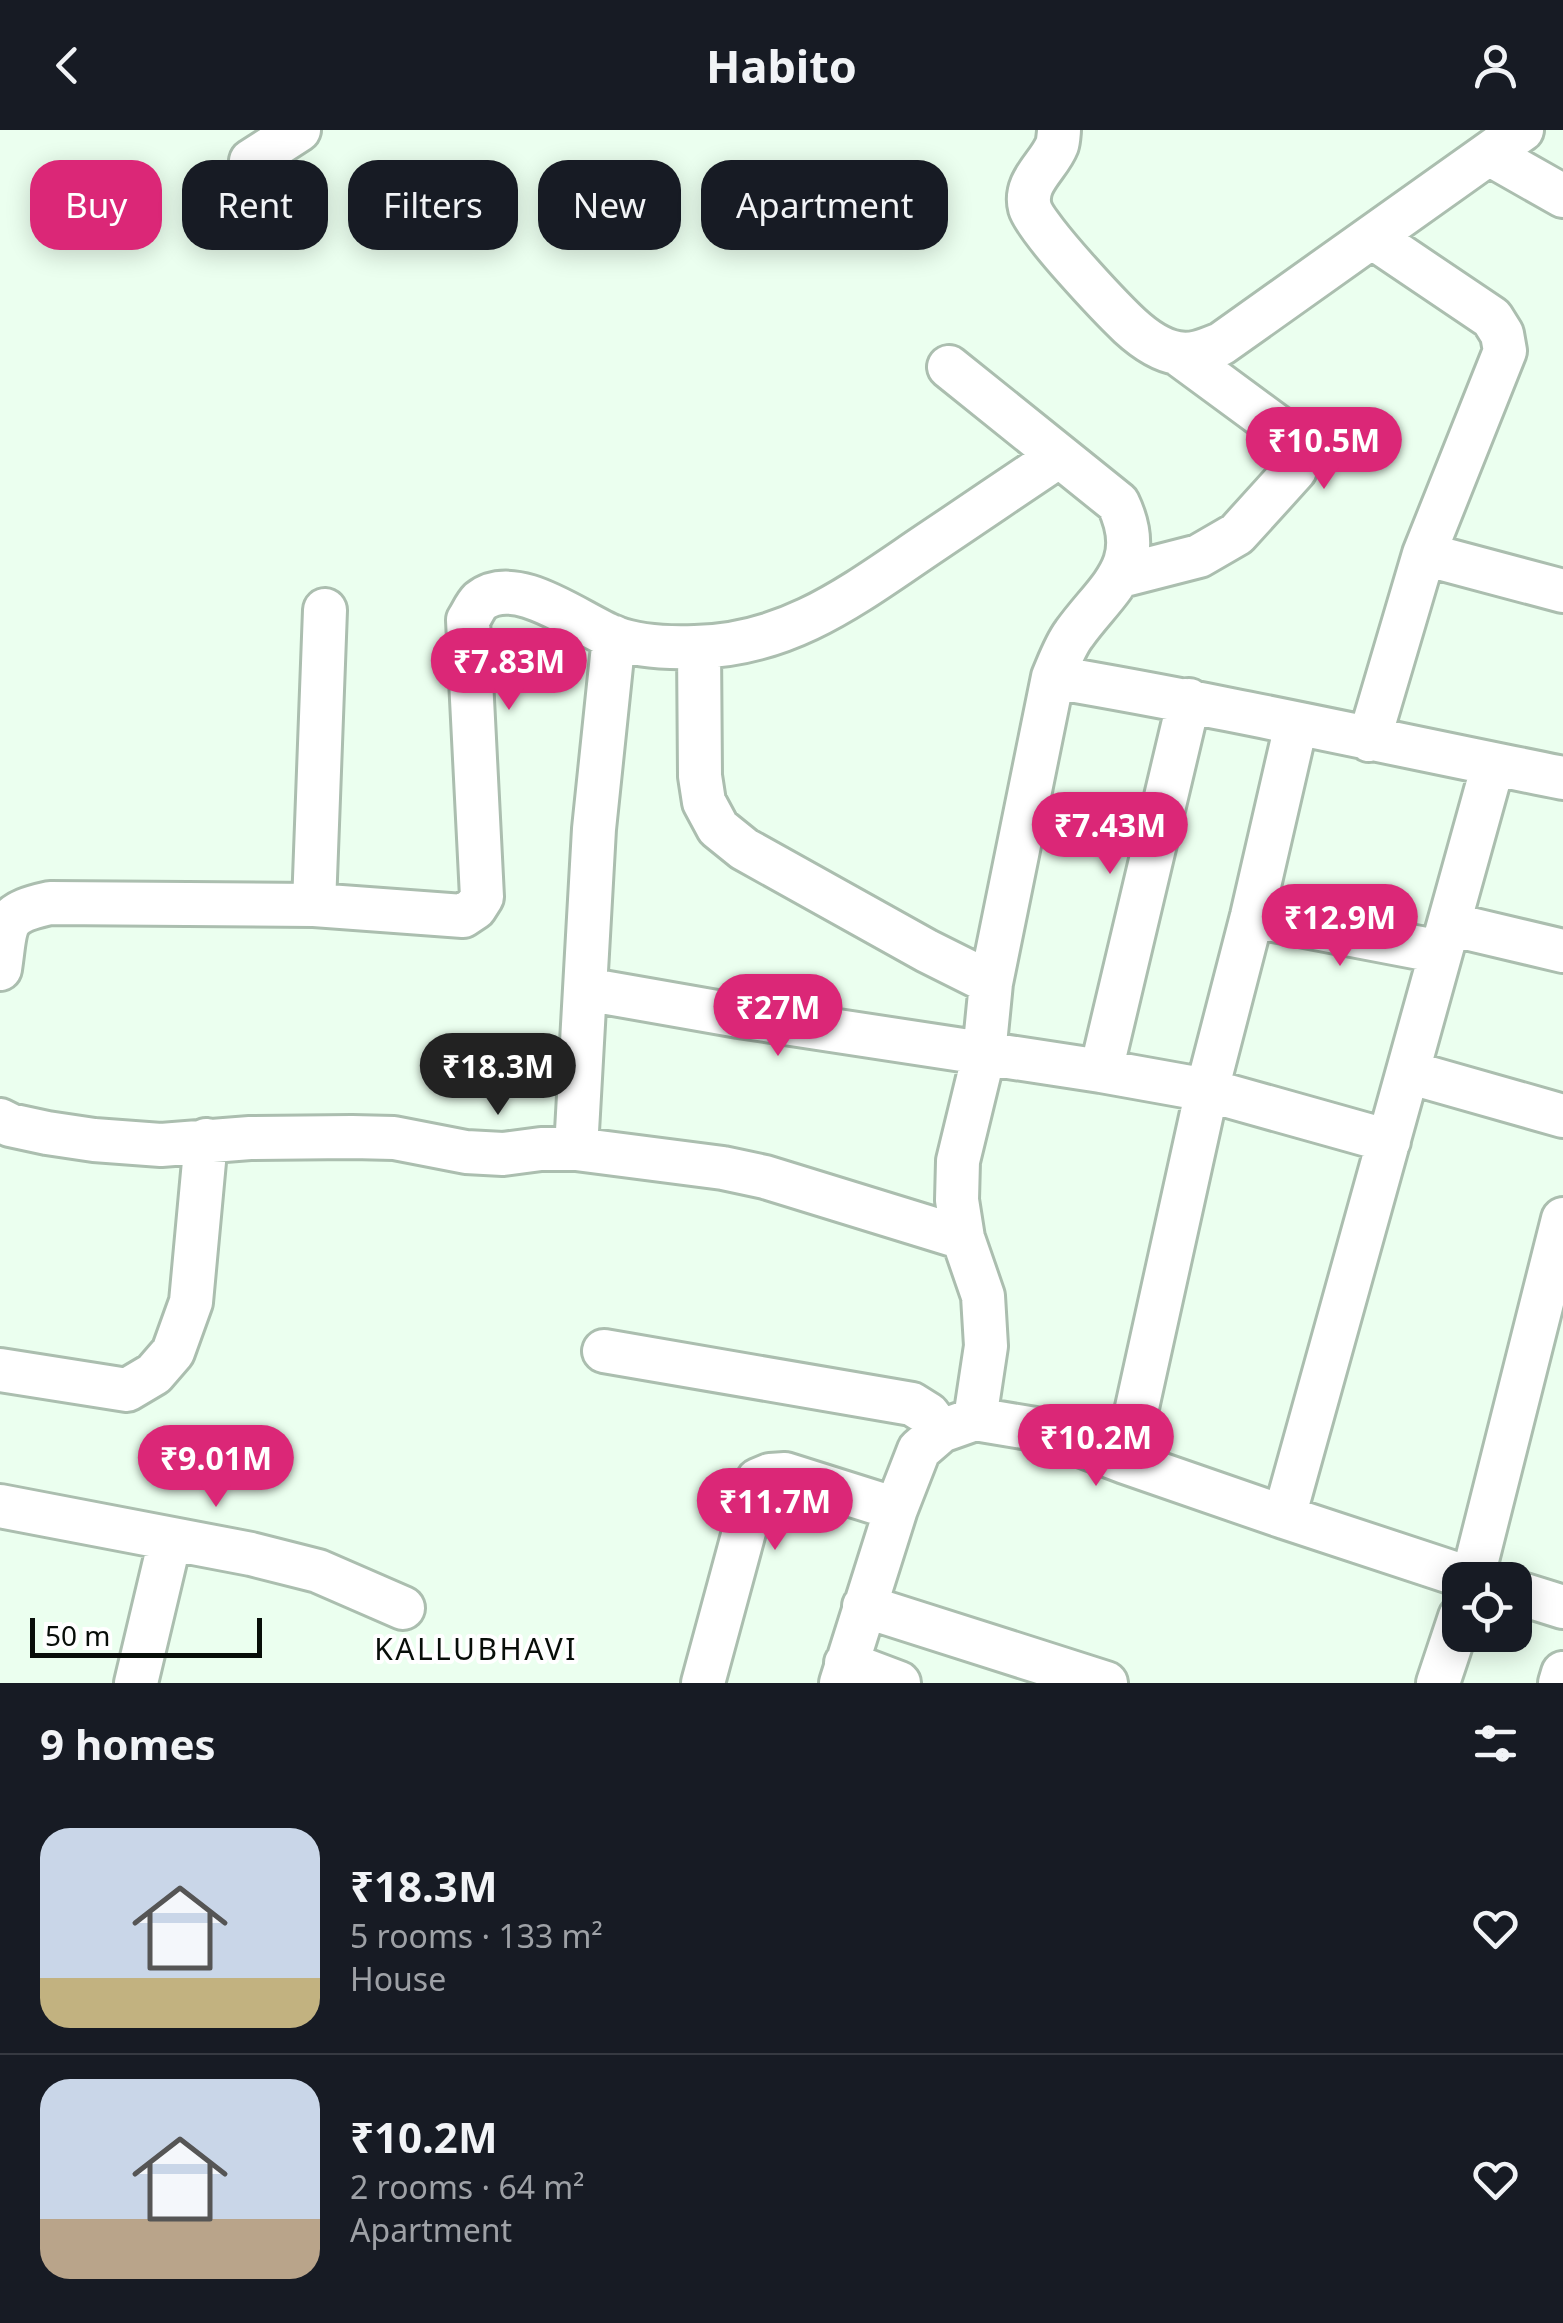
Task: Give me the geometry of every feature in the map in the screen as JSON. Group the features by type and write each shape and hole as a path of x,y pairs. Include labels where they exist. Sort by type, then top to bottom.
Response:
{"street":[{"path":"253,160 299,130"},
{"path":"1059,130 1058,144 1031,190 1039,222 1132,327 1158,346 1176,353 1292,437 1299,451 1295,470 1237,534 1199,556 1121,576"},
{"path":"1176,353 1199,353 1221,344 1506,142 1563,196"},
{"path":"1368,740 1424,554 1505,351 1502,334 1492,318 1372,237"},
{"path":"899,1683 844,1673 919,1450 958,1425 986,1346 983,1296 963,1238 957,1200 958,1161 984,1054 991,983 1053,676 1071,637 1121,576 1128,554 1126,520 1118,503 948,367"},
{"path":"0,969 7,923 22,909 50,903 314,905 463,916 482,898 468,620 478,603 496,593 515,592 614,637 647,646 699,647 792,628 839,605 1059,456"},
{"path":"1424,554 1563,591"},
{"path":"314,905 325,610"},
{"path":"576,1149 594,829 614,637"},
{"path":"699,647 700,776 704,802 718,828 744,849 991,983"},
{"path":"1053,676 1189,700 1563,778"},
{"path":"1102,1071 1189,700"},
{"path":"1125,1462 1207,1090 1296,725"},
{"path":"1284,1517 1494,764"},
{"path":"1252,916 1563,950"},
{"path":"585,988 1207,1090 1389,1140"},
{"path":"1408,1072 1563,1116"},
{"path":"0,1120 47,1133 160,1145 206,1140 352,1137 394,1138 466,1152 503,1154 576,1149 765,1177 963,1238"},
{"path":"0,1370 128,1390 154,1374 173,1352 191,1302 206,1140"},
{"path":"1477,1562 1563,1218"},
{"path":"604,1351 912,1404 958,1425 1041,1430 1442,1570"},
{"path":"703,1683 758,1480 784,1474 896,1509"},
{"path":"0,1506 251,1554 318,1572 403,1608"},
{"path":"136,1683 170,1540"},
{"path":"1532,1598 1563,1608"},
{"path":"864,1606 1106,1683"},
{"path":"1438,1683 1448,1652"},
{"path":"1560,1683 1563,1674"}],"district":[{"name":"KALLUBHAVI","path":"476,1648"}]}
